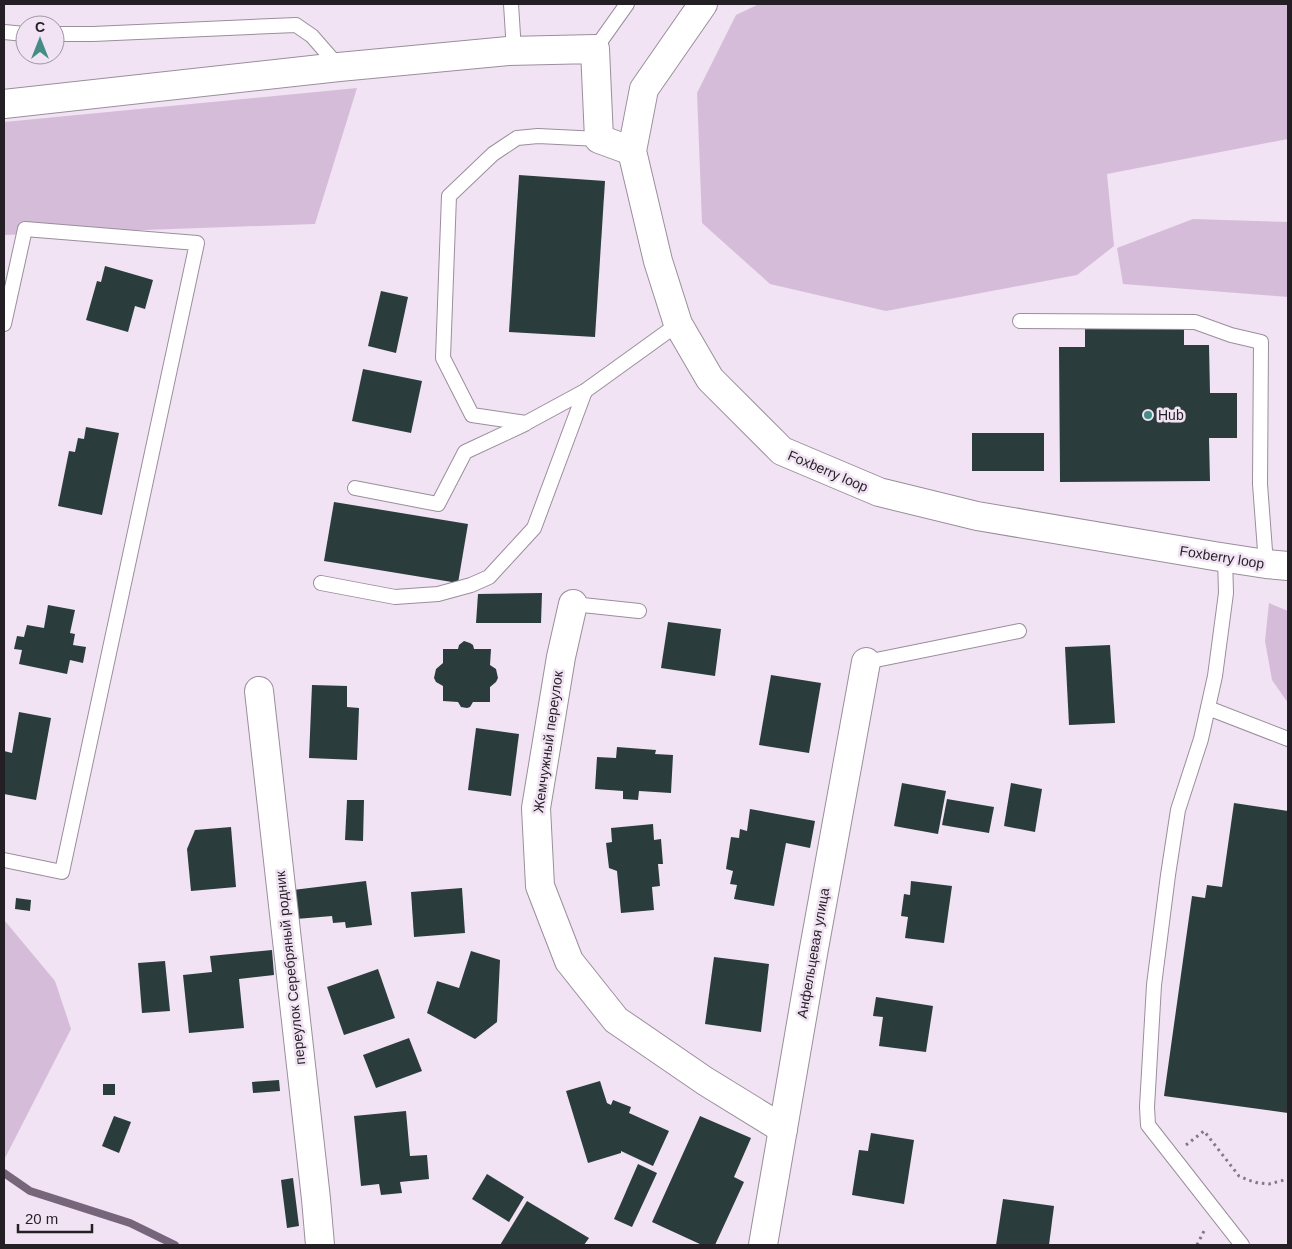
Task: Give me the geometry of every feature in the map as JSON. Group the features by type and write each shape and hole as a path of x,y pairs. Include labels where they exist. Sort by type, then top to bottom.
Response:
{"street":[{"name":"Foxberry loop","path":"703,4 644,89 632,151 658,261 678,324 710,379 782,451 879,492 977,516 1277,565"},
{"path":"4,104 339,67 514,51 595,49 599,140 632,151"},
{"name":"Жемчужный переулок","path":"573,604 560,657 536,808 540,886 569,961 616,1020 705,1081 783,1128"},
{"name":"Анфельцевая улица","path":"763,1245 866,662"},
{"name":"переулок Серебряный родник","path":"259,691 320,1245"}],"lane":[{"path":"511,4 514,51"},
{"path":"595,49 627,4"},
{"path":"65,34 296,25 312,36 339,67"},
{"path":"526,423 472,416 444,358 449,196 493,154 517,138 538,136 599,140"},
{"path":"4,324 25,229 197,244 62,872 4,860"},
{"path":"1020,321 1195,322 1231,335 1261,342 1260,484 1277,565"},
{"path":"355,488 438,504 465,452 526,423 585,391 678,324"},
{"path":"321,583 395,597 438,594 471,586 489,577 534,528 585,391"},
{"path":"1225,558 1226,593 1215,676 1201,739 1178,810 1154,986 1147,1107 1148,1125 1242,1245"},
{"path":"573,604 639,611"},
{"path":"866,662 1019,631"},
{"path":"1208,708 1288,739"}],"path":[{"path":"1172,1156 1204,1131 1239,1176 1258,1183 1269,1184 1288,1179"}],"shaded area":[{"path":"759,4 1288,4 1288,139 1107,174 1114,246 1077,275 886,311 770,284 702,223 697,93 736,15"},
{"path":"357,88 315,224 4,235 4,122"},
{"path":"1193,219 1288,222 1288,297 1123,284 1117,248"},
{"path":"1269,603 1288,611 1288,703 1272,680 1265,641"},
{"path":"5,921 55,981 71,1029 4,1160"}],"building":[{"path":"519,175 605,181 595,337 509,332"},
{"path":"105,266 153,280 145,309 135,306 128,332 86,320 97,281 101,282"},
{"path":"381,291 408,297 396,353 368,346"},
{"name":"Hub","path":"1184,324 1184,345 1209,345 1210,393 1237,393 1237,438 1209,438 1210,481 1060,482 1059,347 1085,347 1085,325"},
{"path":"363,369 422,381 411,433 352,421"},
{"path":"86,427 119,433 102,515 58,506 69,451 75,452 78,438 84,439"},
{"path":"972,433 1044,433 1044,471 972,471"},
{"path":"334,502 468,524 458,583 324,561"},
{"path":"542,593 541,623 476,623 478,594"},
{"path":"48,605 75,610 70,633 75,634 73,645 86,647 83,663 70,660 67,674 19,664 22,650 14,649 17,636 24,637 27,625 44,628"},
{"path":"668,622 721,629 715,676 661,668"},
{"path":"464,641 473,645 474,649 491,649 490,665 496,669 498,678 490,687 490,702 473,702 467,708 461,707 458,702 443,701 443,686 436,682 434,678 436,669 443,663 443,649 458,649 459,645"},
{"path":"1110,645 1115,723 1069,725 1065,647"},
{"path":"771,675 821,683 809,753 759,745"},
{"path":"312,685 347,686 347,707 359,708 357,760 309,758"},
{"path":"19,712 51,718 36,800 4,794 4,751 12,753"},
{"path":"476,728 519,734 511,796 468,790"},
{"path":"617,747 656,750 655,754 673,755 671,793 639,791 638,800 623,799 623,791 595,789 597,757 616,758"},
{"path":"902,783 946,791 938,834 894,826"},
{"path":"1011,783 1042,789 1035,832 1004,826"},
{"path":"947,799 994,807 989,833 942,825"},
{"path":"347,800 364,800 363,841 345,840"},
{"path":"1234,803 1288,811 1288,1113 1164,1096 1192,896 1205,898 1207,885 1222,887"},
{"path":"750,809 815,821 810,848 786,843 774,906 734,899 737,885 730,884 733,871 726,869 731,837 739,838 740,829 747,831"},
{"path":"653,824 654,840 661,839 663,864 658,864 660,886 652,887 654,910 621,913 617,871 609,868 606,843 612,842 611,828"},
{"path":"231,827 236,887 191,891 187,849 195,830"},
{"path":"366,881 372,925 346,928 345,922 333,923 332,916 296,919 293,890"},
{"path":"911,881 952,886 944,943 905,938 908,917 901,916 904,894 910,895"},
{"path":"462,888 465,933 414,937 411,892"},
{"path":"16,898 31,900 30,911 15,909"},
{"path":"272,950 274,975 239,979 244,1028 189,1033 183,975 212,972 210,956"},
{"path":"471,951 500,960 497,1022 475,1039 427,1013 437,981 459,988"},
{"path":"714,957 769,964 761,1032 705,1024"},
{"path":"165,961 170,1011 142,1013 138,963"},
{"path":"378,969 395,1018 344,1035 327,987"},
{"path":"876,997 933,1006 926,1052 879,1046 883,1017 873,1016"},
{"path":"409,1038 422,1071 376,1088 363,1055"},
{"path":"279,1080 280,1091 253,1093 252,1082"},
{"path":"600,1081 607,1103 611,1105 613,1100 631,1107 629,1113 669,1131 653,1166 621,1151 621,1153 588,1163 566,1091"},
{"path":"103,1084 115,1084 115,1095 103,1095"},
{"path":"406,1111 410,1156 427,1155 429,1179 400,1182 402,1193 381,1195 379,1184 361,1186 354,1116"},
{"path":"114,1116 131,1122 119,1153 102,1146"},
{"path":"700,1116 751,1138 734,1177 744,1182 715,1245 702,1245 652,1222"},
{"path":"871,1133 914,1140 904,1204 852,1195 859,1150 868,1151"},
{"path":"638,1164 657,1173 632,1227 614,1219"},
{"path":"487,1174 524,1197 509,1222 472,1199"},
{"path":"293,1178 299,1226 287,1228 281,1180"},
{"path":"1003,1199 1054,1206 1049,1245 996,1245"},
{"path":"527,1201 589,1238 584,1245 500,1245"}],"waterway":[{"path":"4,1173 30,1191 130,1223 175,1245"}],"place":[{"name":"Hub","path":"1148,415"}]}
